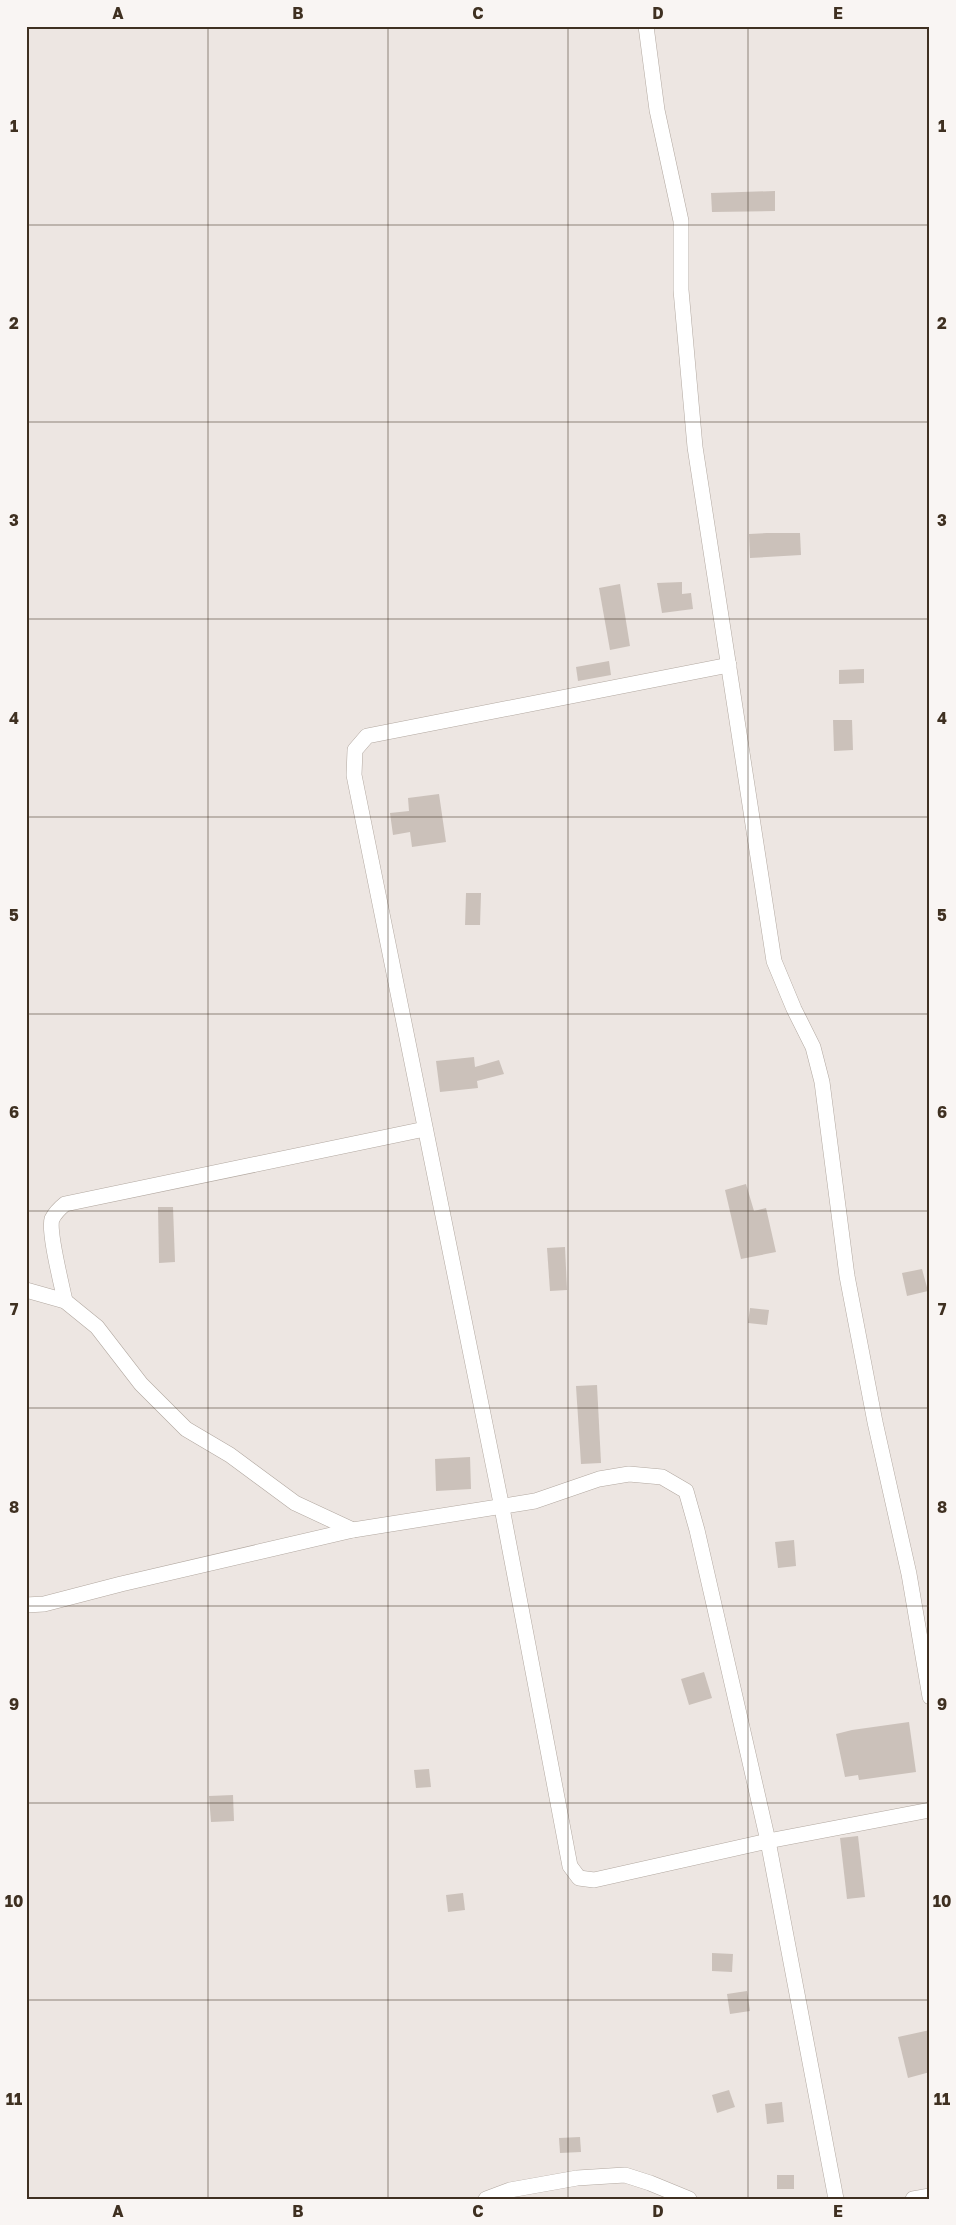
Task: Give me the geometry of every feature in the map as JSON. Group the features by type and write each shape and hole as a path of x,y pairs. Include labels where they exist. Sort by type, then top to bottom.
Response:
{"street":[{"path":"646,26 657,110 681,220 681,290 695,447 774,961 794,1009 813,1046 822,1082 847,1276 875,1422 910,1574 930,1697"},
{"path":"729,665 367,736 355,750 354,775 502,1508 570,1866 579,1878 594,1880 768,1841 930,1810"},
{"path":"65,1301 52,1236 52,1220 57,1211 65,1204 426,1128"},
{"path":"26,1290 65,1301 97,1326 141,1384 186,1428 230,1455 295,1503 353,1530"},
{"path":"26,1605 44,1604 121,1584 353,1530 535,1502 599,1479 629,1474 662,1476 686,1491 697,1530 768,1841 836,2199"},
{"path":"486,2199 510,2190 577,2178 625,2175 688,2199"},
{"path":"914,2199 930,2196"}],"building":[{"path":"775,191 775,211 712,212 711,193"},
{"path":"800,533 801,555 750,558 749,534"},
{"path":"682,582 682,594 691,593 693,609 662,613 657,583"},
{"path":"620,584 630,646 610,650 599,588"},
{"path":"609,661 611,675 578,681 576,667"},
{"path":"864,669 864,683 839,684 839,670"},
{"path":"833,720 852,720 853,750 834,751"},
{"path":"439,794 446,842 412,847 410,832 393,835 390,813 409,811 408,798"},
{"path":"466,893 481,893 480,925 465,925"},
{"path":"474,1057 475,1067 499,1060 504,1074 477,1081 478,1088 440,1092 436,1061"},
{"path":"746,1184 754,1211 766,1208 776,1252 741,1259 725,1190"},
{"path":"158,1207 173,1207 175,1262 159,1263"},
{"path":"565,1247 567,1290 550,1291 547,1248"},
{"path":"922,1269 928,1291 907,1296 902,1273"},
{"path":"750,1308 769,1310 767,1325 748,1323"},
{"path":"597,1385 601,1463 581,1464 576,1386"},
{"path":"470,1457 471,1489 436,1491 435,1459"},
{"path":"794,1540 796,1566 778,1568 775,1542"},
{"path":"704,1672 712,1698 689,1705 681,1679"},
{"path":"909,1722 916,1772 859,1780 858,1775 845,1777 836,1734"},
{"path":"429,1769 431,1787 416,1788 414,1770"},
{"path":"233,1795 234,1821 211,1822 209,1796"},
{"path":"858,1836 865,1897 847,1899 840,1838"},
{"path":"463,1893 465,1910 448,1912 446,1895"},
{"path":"712,1953 733,1954 732,1972 712,1971"},
{"path":"747,1991 750,2011 730,2014 727,1994"},
{"path":"930,2030 930,2072 908,2078 898,2037"},
{"path":"729,2090 735,2107 717,2113 712,2095"},
{"path":"782,2102 784,2122 767,2124 765,2104"},
{"path":"580,2137 581,2152 560,2153 559,2138"},
{"path":"777,2175 794,2175 794,2189 777,2189"}]}
